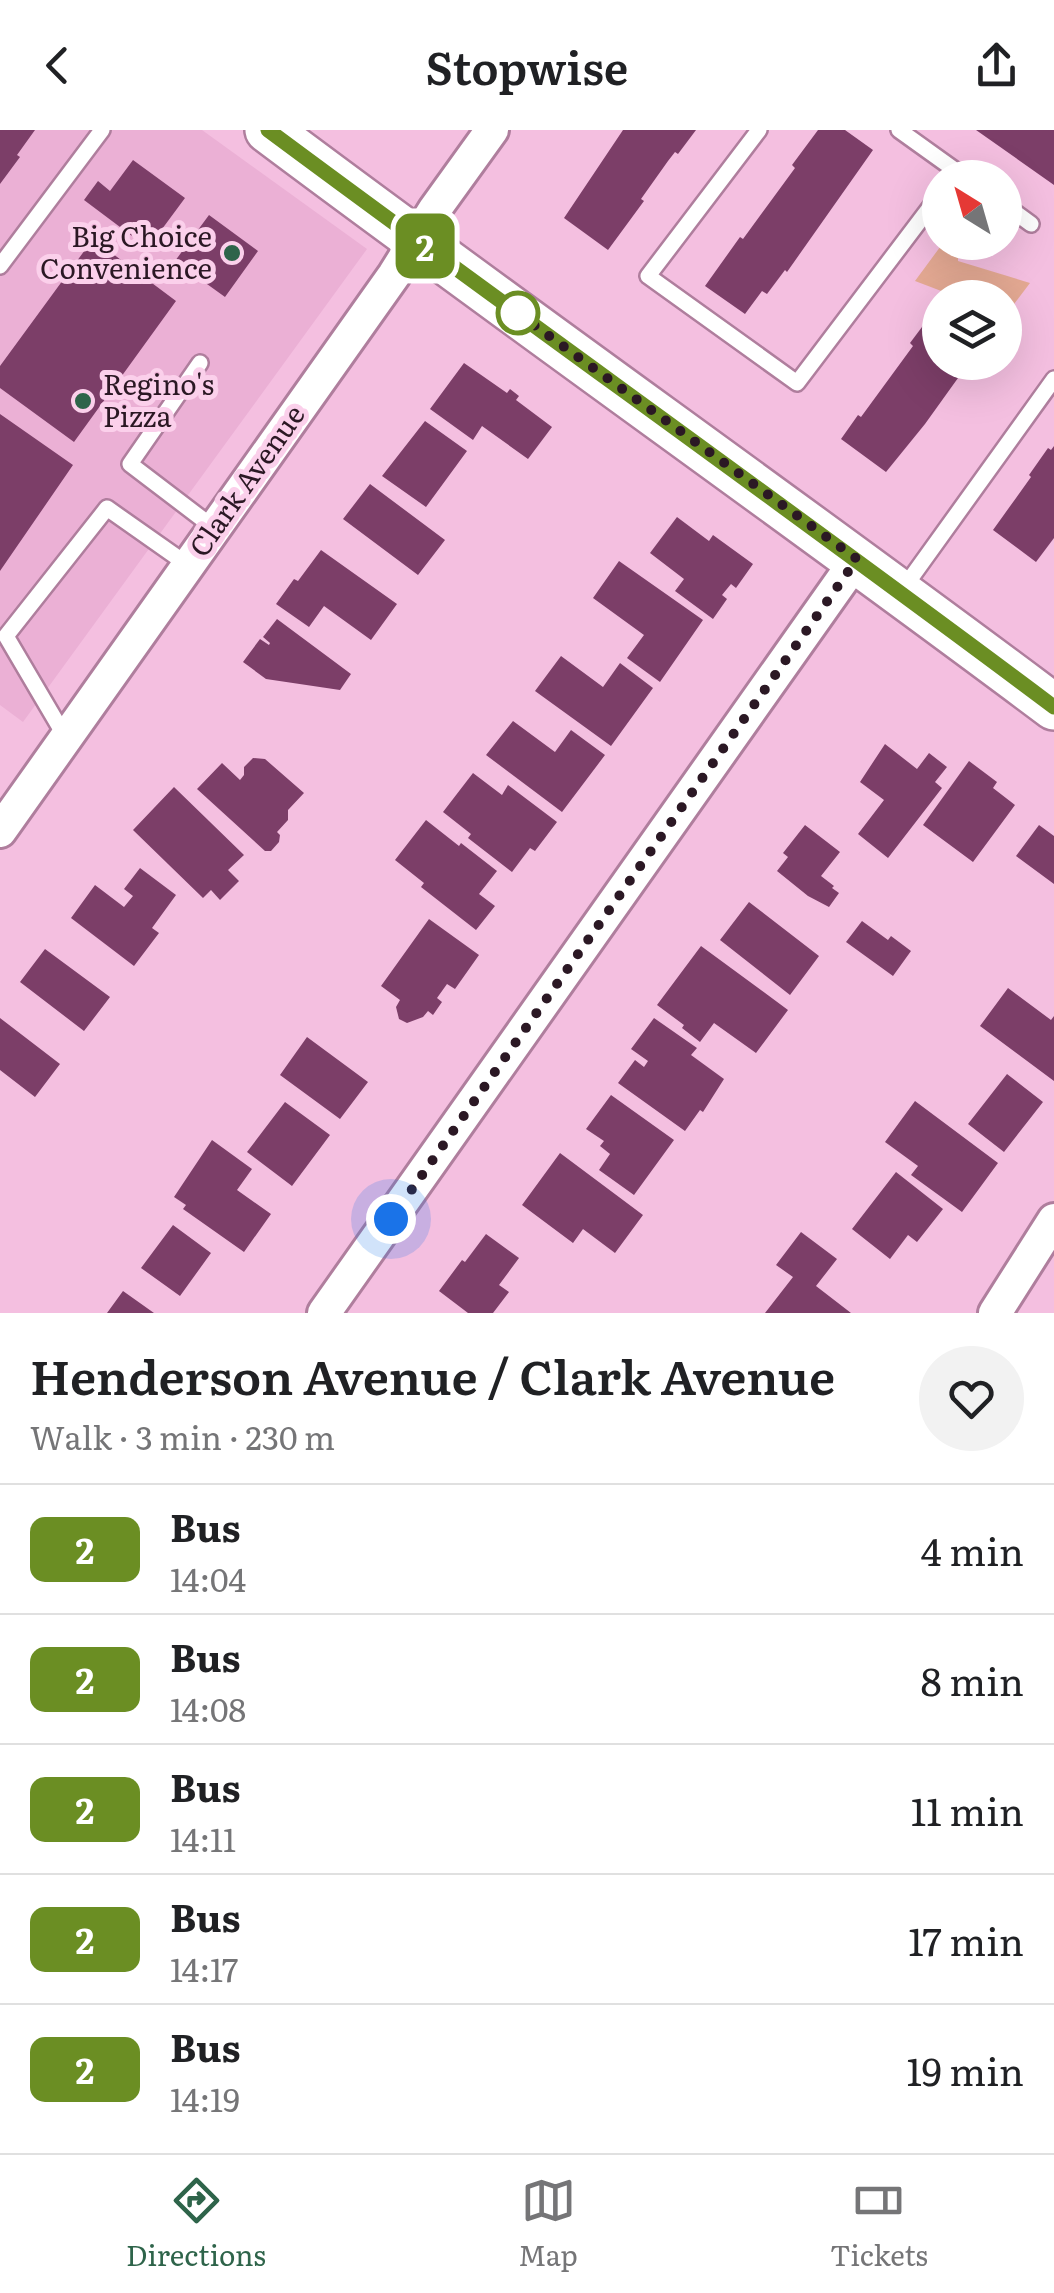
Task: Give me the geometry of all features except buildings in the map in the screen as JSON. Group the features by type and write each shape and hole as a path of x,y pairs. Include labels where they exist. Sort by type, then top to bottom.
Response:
{"street":[{"path":"268,130 1054,707"},
{"name":"Clark Avenue","path":"0,830 492,130"},
{"path":"324,1313 857,559"},
{"path":"997,1313 1054,1220"},
{"path":"997,1313 1054,1254"}],"lane":[{"path":"0,266 102,130"},
{"path":"759,130 648,276 797,383 922,218"},
{"path":"898,130 938,160"},
{"path":"1022,218 1031,224"},
{"path":"200,363 130,464 214,528"},
{"path":"901,592 1054,378"},
{"path":"66,738 3,634 107,508 188,565"}],"shaded area":[{"path":"0,130 202,130 367,249 23,722 0,705"},
{"path":"930,260 958,260 1020,280 922,280 922,284 915,281"}],"bus line":[{"name":"2","path":"268,130 1054,707"}],"place":[{"name":"Big Choice Convenience","path":"232,253"},
{"name":"Regino's Pizza","path":"83,401"}],"route":[{"path":"391,1219 857,559 518,313"}]}
